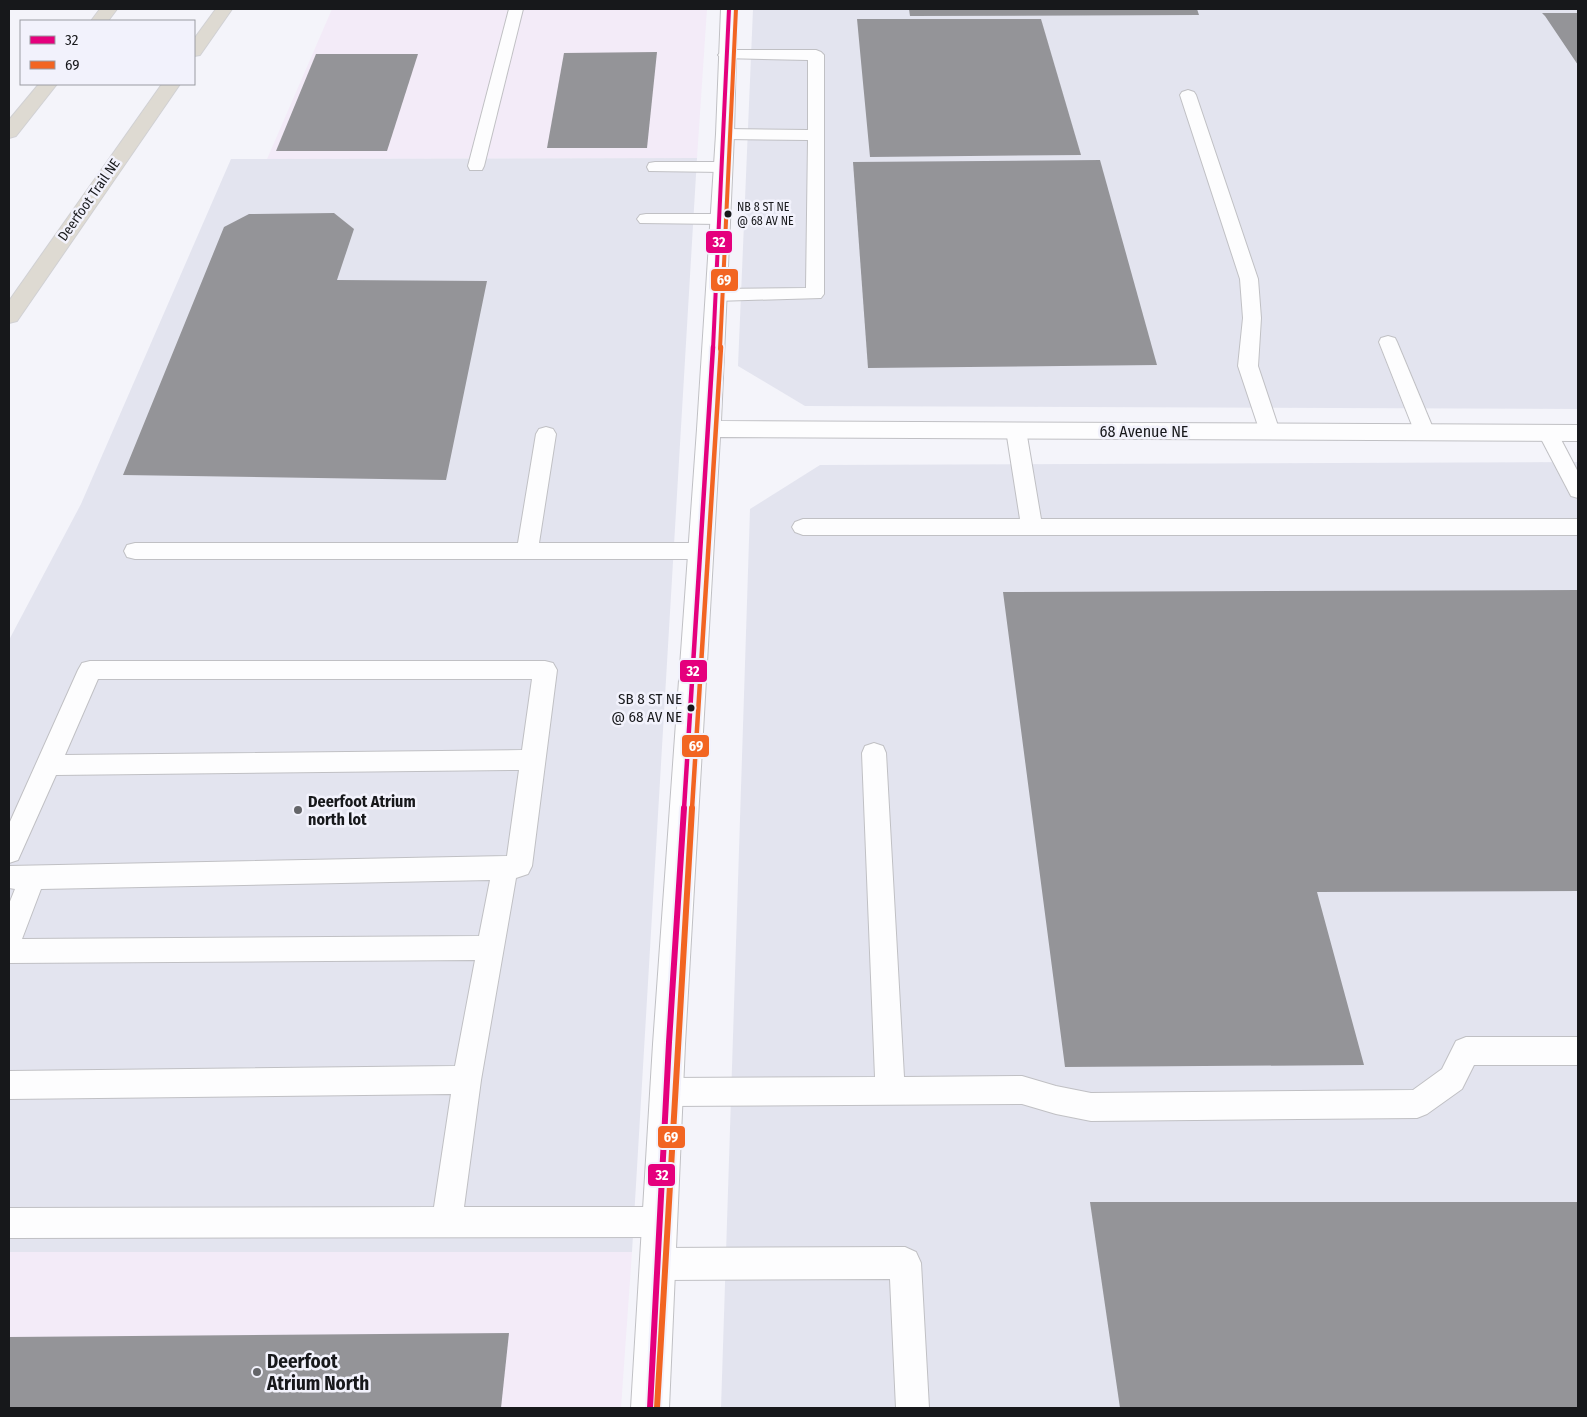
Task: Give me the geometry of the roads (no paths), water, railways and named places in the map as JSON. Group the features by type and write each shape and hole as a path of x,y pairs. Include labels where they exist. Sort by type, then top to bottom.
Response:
{"highway":[{"path":"100,20 109,9"},
{"path":"195,50 224,9"},
{"path":"9,132 47,85"},
{"name":"Deerfoot Trail NE","path":"9,316 170,85"}],"street":[{"path":"650,1408 667,1092 709,429 725,134 728,9"},
{"name":"68 Avenue NE","path":"709,429 1578,433"}],"lane":[{"path":"476,166 516,9"},
{"path":"715,295 815,294 816,55 726,55"},
{"path":"1188,95 1249,279 1252,318 1248,366 1270,432"},
{"path":"725,134 816,135"},
{"path":"655,167 722,167"},
{"path":"646,219 720,219"},
{"path":"1388,342 1426,432"},
{"path":"1016,430 1032,527"},
{"path":"1548,432 1578,491"},
{"path":"526,551 546,434"},
{"path":"803,527 1578,527"},
{"path":"135,551 701,550"},
{"path":"9,852 90,670 545,670 519,866 505,868 20,878 9,937"},
{"path":"874,753 890,1091"},
{"path":"48,764 534,760"},
{"path":"447,1222 467,1080 505,868"},
{"path":"9,950 491,948"},
{"path":"667,1092 1022,1090 1056,1100 1091,1107 1417,1104 1452,1079 1466,1051 1578,1051"},
{"path":"9,1085 467,1080"},
{"path":"9,1223 660,1222"},
{"path":"658,1264 905,1263 913,1408"}],"place":[{"name":"NB 8 ST NE @ 68 AV NE","path":"728,214"},
{"name":"SB 8 ST NE @ 68 AV NE","path":"691,708"},
{"name":"Deerfoot Atrium north lot","path":"298,810"},
{"name":"Deerfoot Atrium North","path":"257,1372"}]}
